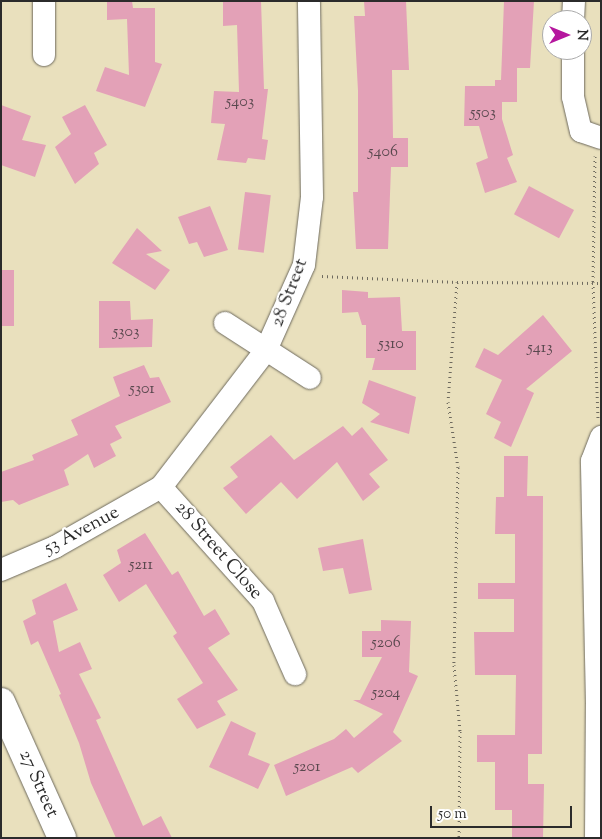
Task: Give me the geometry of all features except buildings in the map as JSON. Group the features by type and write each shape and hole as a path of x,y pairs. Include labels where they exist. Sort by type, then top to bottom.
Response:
{"street":[{"path":"44,1 44,55"},
{"name":"28 Street","path":"161,487 266,350 304,265 312,197 309,1"},
{"path":"573,60 573,97 591,134"},
{"path":"225,323 310,378"},
{"path":"596,838 599,704 592,461 600,437"},
{"name":"53 Avenue","path":"1,570 55,547 161,487"},
{"name":"28 Street Close","path":"161,487 264,601 295,674"},
{"name":"27 Street","path":"1,702 62,838"}],"path":[{"path":"594,173 594,282 600,437"},
{"path":"324,277 457,282 601,282"},
{"path":"457,282 448,402 458,467 454,665 460,731 459,838"}]}
